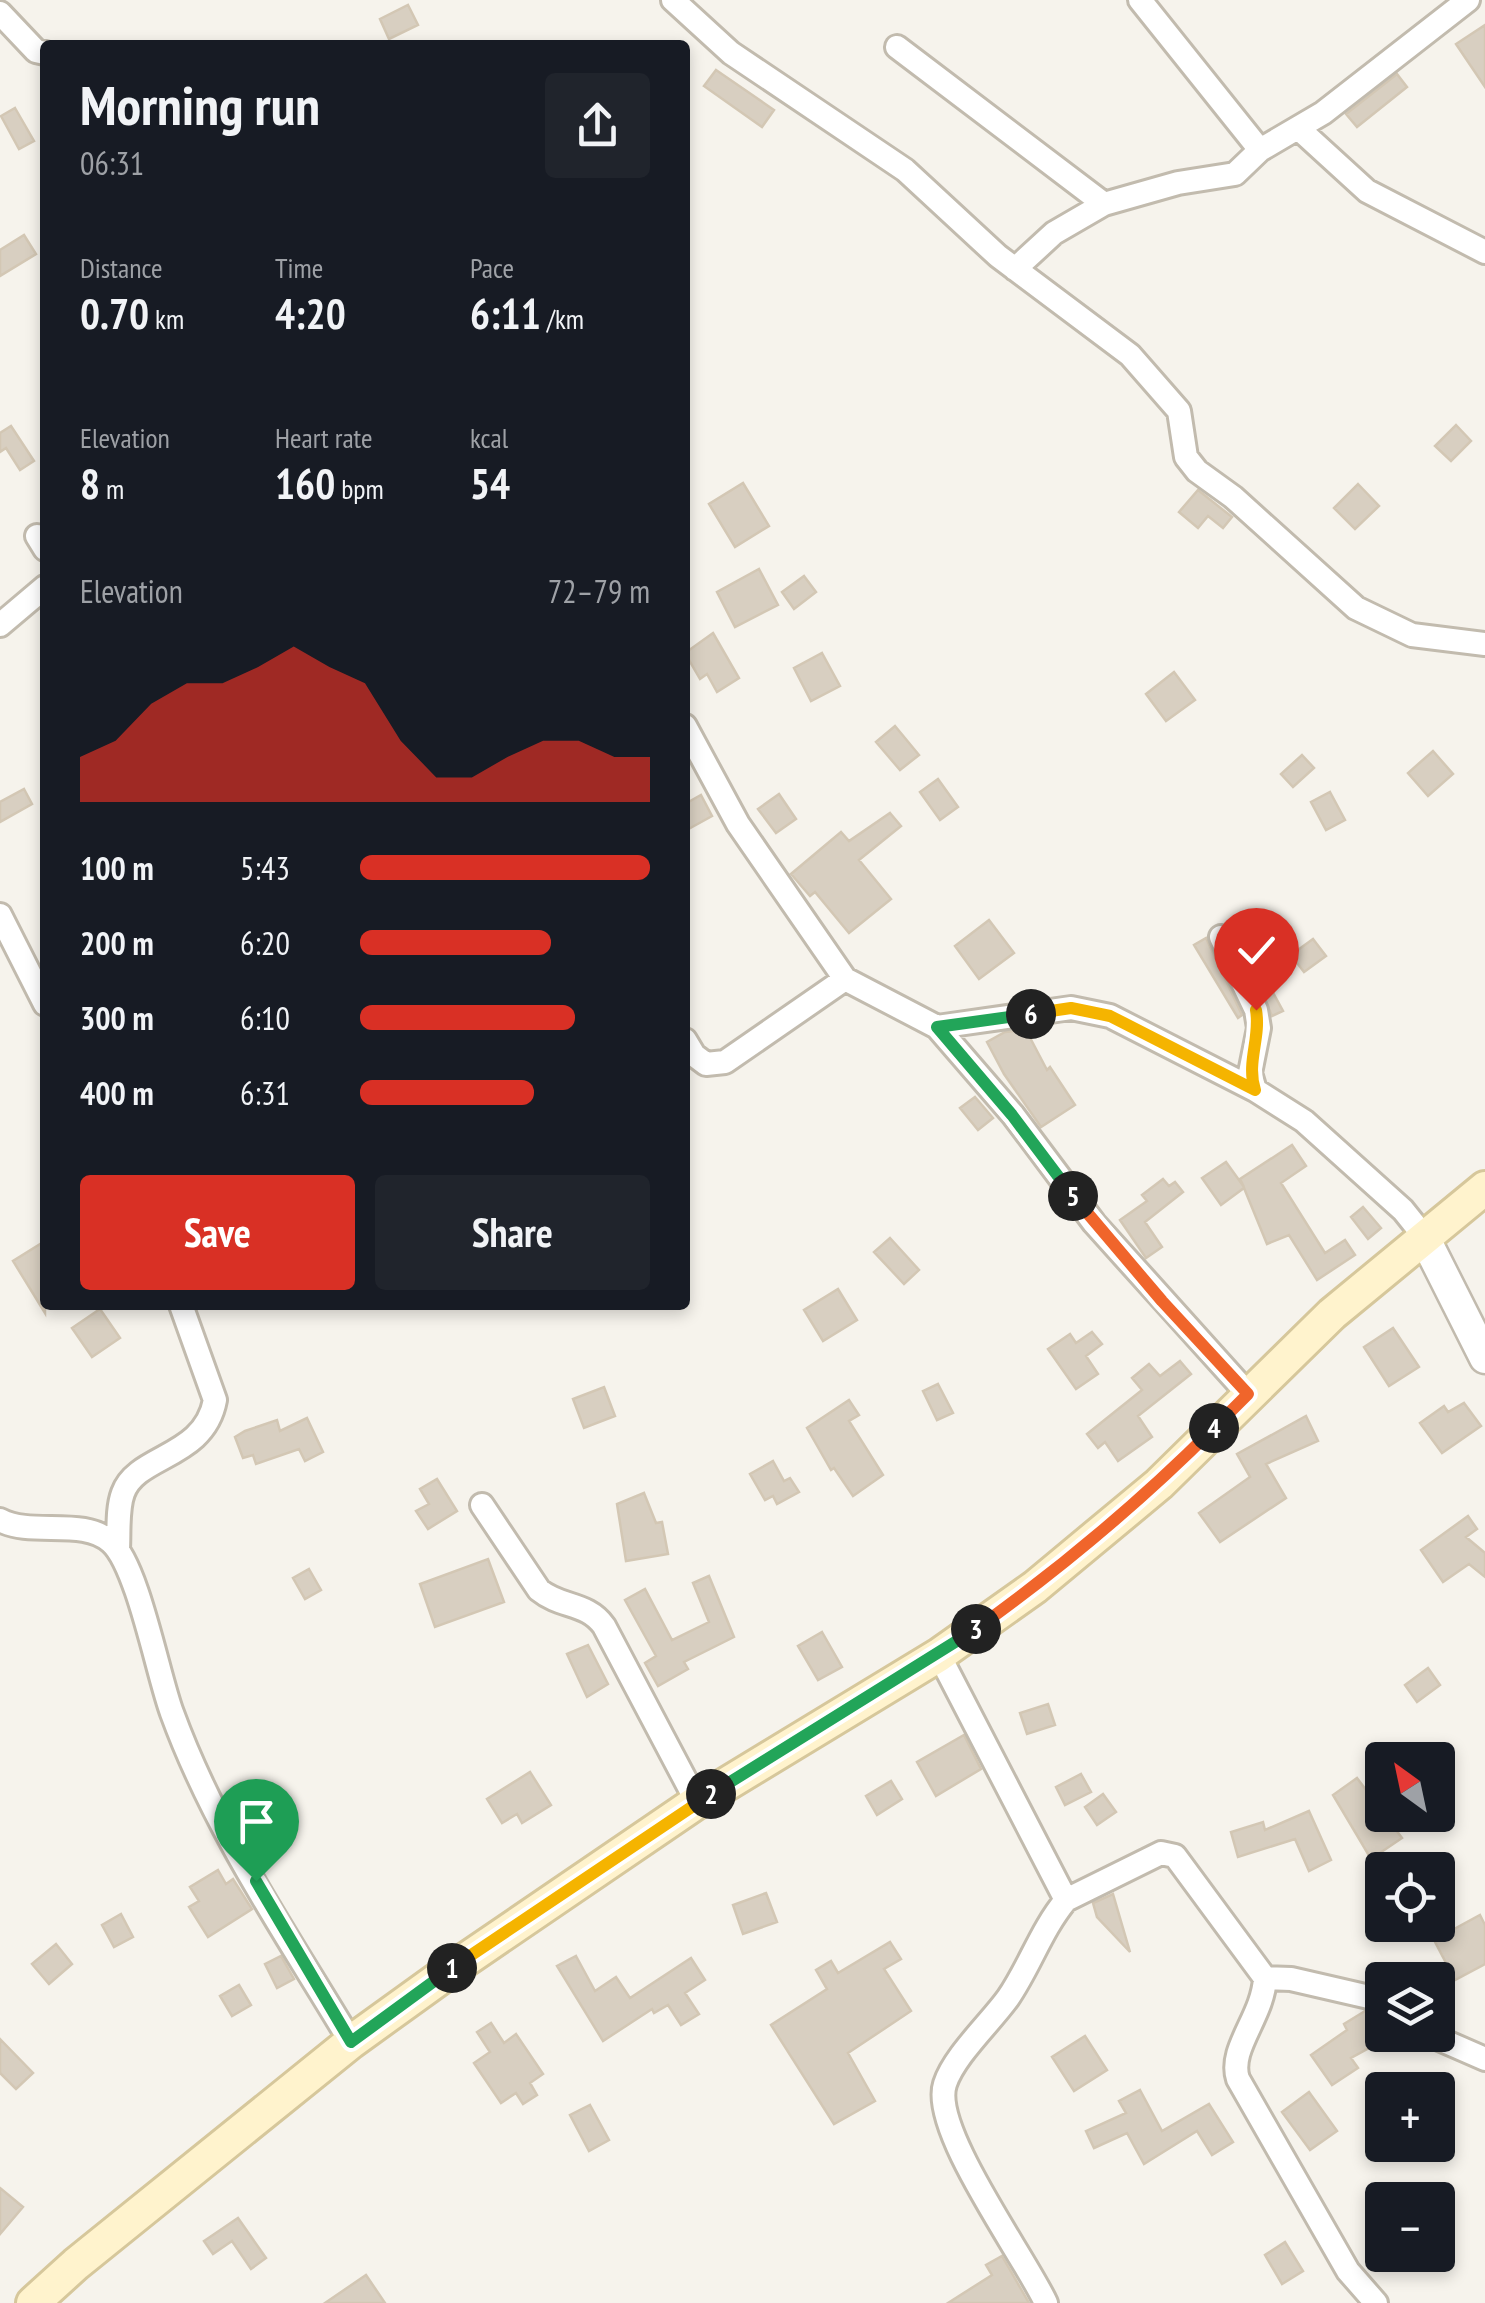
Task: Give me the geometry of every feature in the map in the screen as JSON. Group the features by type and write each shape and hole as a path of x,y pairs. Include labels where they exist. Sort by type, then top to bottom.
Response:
{"main road":[{"path":"34,2303 76,2264 351,2042 697,1802 939,1654 1034,1587 1158,1484 1332,1314 1423,1235 1485,1188"}],"street":[{"path":"673,0 732,53 905,170 1015,268 1130,355 1179,411 1186,457 1197,471 1257,518 1356,608 1412,635 1485,644"},
{"path":"1140,0 1260,150"},
{"path":"1015,268 1054,233 1104,204 1178,183 1235,174 1260,150 1324,113 1468,0"},
{"path":"0,13 40,52"},
{"path":"898,47 1104,204"},
{"path":"1298,128 1368,191 1485,252"},
{"path":"0,625 40,591"},
{"path":"690,735 738,824 845,979 937,1027 1012,1115 1094,1222 1248,1394"},
{"path":"0,915 40,994"},
{"path":"1222,937 1256,1010 1259,1028 1250,1073 1255,1090"},
{"path":"690,1048 706,1064 726,1062 845,979"},
{"path":"937,1027 1071,1008 1110,1016 1255,1090 1304,1121 1403,1210 1423,1235 1485,1358"},
{"path":"118,1549 120,1507 130,1481 208,1426 212,1414 215,1400 183,1310"},
{"path":"482,1505 539,1590 550,1599 588,1608 597,1616 697,1802"},
{"path":"0,1520 21,1527 74,1530 106,1537 118,1549 146,1621 170,1710 226,1838 351,2042"},
{"path":"939,1654 1066,1900"},
{"path":"1046,2303 978,2186 946,2114 943,2094 954,2066 1019,1982 1047,1922 1066,1900 1168,1852 1265,1978 1262,2008 1234,2061 1238,2078 1338,2255 1376,2303"},
{"path":"1265,1978 1365,1995"},
{"path":"1455,2046 1485,2059"}],"building":[{"path":"408,5 418,25 389,39 380,19"},
{"path":"1485,25 1485,87 1456,44"},
{"path":"716,70 774,110 762,127 704,86"},
{"path":"1397,74 1407,87 1357,127 1346,114"},
{"path":"15,108 34,141 19,149 1,116"},
{"path":"24,235 36,254 0,276 0,250"},
{"path":"1456,425 1471,441 1451,461 1435,446"},
{"path":"11,426 34,461 20,470 6,448 0,452 0,433"},
{"path":"743,483 769,526 735,547 709,504"},
{"path":"1358,484 1379,506 1355,529 1334,508"},
{"path":"1198,490 1232,517 1223,528 1208,516 1198,528 1179,512"},
{"path":"759,569 778,605 735,627 717,592"},
{"path":"804,576 816,592 794,609 782,592"},
{"path":"713,633 739,678 717,692 707,674 700,679 690,662 690,649"},
{"path":"822,653 840,686 811,701 794,668"},
{"path":"1174,672 1195,700 1166,721 1146,694"},
{"path":"895,726 919,755 900,770 876,742"},
{"path":"1433,751 1453,774 1428,796 1408,773"},
{"path":"1302,755 1314,768 1293,787 1281,774"},
{"path":"938,779 958,807 940,820 920,792"},
{"path":"24,789 32,804 0,822 0,802"},
{"path":"1330,792 1345,820 1326,830 1311,802"},
{"path":"779,794 796,819 776,833 758,809"},
{"path":"701,795 712,816 690,828 690,801"},
{"path":"890,813 901,826 859,860 891,899 849,933 815,892 810,896 791,874 841,832 849,841"},
{"path":"1233,919 1283,1011 1272,1016 1235,931 1226,923"},
{"path":"989,920 1014,953 979,979 955,946"},
{"path":"1206,938 1242,1015 1238,1018 1194,945"},
{"path":"1313,939 1326,956 1304,972 1291,955"},
{"path":"1026,1030 1047,1070 1050,1067 1075,1105 1041,1127 987,1042 1005,1032"},
{"path":"975,1097 993,1118 978,1130 960,1108"},
{"path":"1292,1145 1306,1166 1281,1183 1325,1253 1345,1240 1355,1255 1317,1280 1289,1235 1267,1244 1244,1188 1221,1205 1202,1178 1226,1162 1244,1187 1240,1179"},
{"path":"1163,1179 1169,1186 1175,1182 1183,1192 1145,1222 1162,1247 1146,1258 1120,1220 1147,1201 1142,1195"},
{"path":"1363,1207 1381,1228 1368,1239 1351,1217"},
{"path":"890,1238 919,1270 904,1284 874,1252"},
{"path":"40,1244 40,1305 13,1261"},
{"path":"838,1289 857,1320 823,1341 804,1310"},
{"path":"101,1310 120,1338 92,1357 72,1328"},
{"path":"1393,1328 1419,1367 1389,1386 1364,1347"},
{"path":"1092,1332 1102,1344 1086,1356 1098,1374 1076,1389 1048,1349 1070,1334 1076,1343"},
{"path":"1180,1361 1191,1374 1138,1416 1152,1437 1118,1461 1105,1442 1098,1448 1087,1434 1142,1390 1132,1378 1149,1364 1160,1376"},
{"path":"938,1384 953,1413 937,1420 923,1391"},
{"path":"604,1387 615,1416 584,1428 573,1399"},
{"path":"849,1400 859,1415 849,1421 883,1475 853,1496 834,1468 831,1470 807,1428"},
{"path":"1464,1403 1481,1426 1442,1453 1420,1423 1444,1406 1448,1412"},
{"path":"1306,1416 1318,1441 1266,1464 1286,1498 1220,1542 1199,1513 1250,1477 1237,1454"},
{"path":"307,1418 323,1452 305,1461 299,1449 256,1464 253,1455 243,1458 235,1437 277,1420 280,1431"},
{"path":"773,1461 784,1481 790,1478 799,1492 777,1504 773,1496 765,1500 750,1474"},
{"path":"437,1479 457,1511 428,1529 416,1511 429,1504 420,1489"},
{"path":"644,1493 656,1523 662,1522 668,1554 626,1561 617,1504"},
{"path":"1468,1516 1477,1529 1466,1537 1485,1553 1485,1577 1469,1564 1443,1582 1421,1550"},
{"path":"488,1559 504,1602 435,1627 420,1584"},
{"path":"309,1569 321,1590 305,1599 293,1578"},
{"path":"709,1576 734,1637 684,1662 688,1669 658,1686 645,1663 656,1656 625,1600 645,1589 672,1640 709,1622 693,1583"},
{"path":"822,1632 842,1667 818,1680 798,1646"},
{"path":"588,1645 608,1684 587,1697 567,1654"},
{"path":"1428,1668 1440,1685 1417,1702 1405,1685"},
{"path":"1048,1704 1055,1725 1027,1734 1020,1713"},
{"path":"964,1735 981,1769 936,1796 917,1762"},
{"path":"530,1772 551,1805 522,1823 517,1814 502,1823 487,1799"},
{"path":"1081,1774 1091,1792 1065,1805 1056,1787"},
{"path":"1357,1778 1365,1789 1365,1832 1398,1832 1402,1838 1381,1852 1367,1852 1333,1795"},
{"path":"891,1781 902,1799 877,1815 866,1796"},
{"path":"1103,1794 1116,1812 1097,1825 1085,1807"},
{"path":"1309,1811 1331,1860 1309,1871 1295,1839 1238,1857 1231,1832 1263,1822 1265,1830"},
{"path":"218,1870 226,1884 233,1879 252,1909 208,1937 189,1907 199,1901 190,1887"},
{"path":"766,1893 777,1922 743,1934 733,1905"},
{"path":"1113,1894 1130,1952 1097,1917 1093,1903"},
{"path":"121,1914 133,1937 114,1947 102,1925"},
{"path":"1480,1915 1485,1925 1485,1964 1455,1980 1455,1962 1446,1962 1435,1942 1455,1942 1455,1929"},
{"path":"890,1942 901,1959 884,1969 911,2011 848,2053 875,2101 834,2124 771,2025 827,1989 816,1970 831,1961 838,1973"},
{"path":"56,1944 72,1964 49,1984 32,1964"},
{"path":"281,1956 294,1979 277,1988 265,1964"},
{"path":"576,1956 595,1991 616,1977 630,1998 691,1958 705,1980 685,1993 699,2014 681,2025 668,2005 654,2013 652,2009 603,2041 557,1966"},
{"path":"239,1985 251,2005 232,2016 220,1996"},
{"path":"1365,2011 1365,2050 1351,2058 1358,2068 1332,2085 1311,2055 1347,2030 1344,2024"},
{"path":"491,2023 504,2043 516,2034 543,2074 530,2083 537,2095 523,2104 516,2093 501,2103 474,2063 490,2052 477,2032"},
{"path":"1085,2036 1107,2070 1074,2091 1052,2057"},
{"path":"0,2039 33,2073 16,2089 0,2073"},
{"path":"1140,2090 1162,2131 1209,2104 1233,2142 1212,2155 1197,2131 1144,2164 1127,2133 1094,2148 1086,2131 1126,2113 1119,2101"},
{"path":"1309,2092 1337,2131 1310,2150 1282,2112"},
{"path":"590,2105 609,2140 589,2151 570,2115"},
{"path":"0,2188 23,2207 0,2234"},
{"path":"238,2218 266,2258 251,2269 232,2241 213,2254 204,2241"},
{"path":"1285,2242 1303,2271 1282,2284 1265,2255"},
{"path":"1002,2256 1029,2303 948,2303 992,2275 986,2265"},
{"path":"366,2275 385,2303 325,2303"}],"route":[{"path":"256,1881 351,2042 455,1966 697,1802 939,1654 1034,1587 1158,1484 1248,1394 1094,1222 1012,1115 937,1027 1071,1008 1110,1016 1255,1090 1250,1073 1259,1028 1256,1010"}]}
